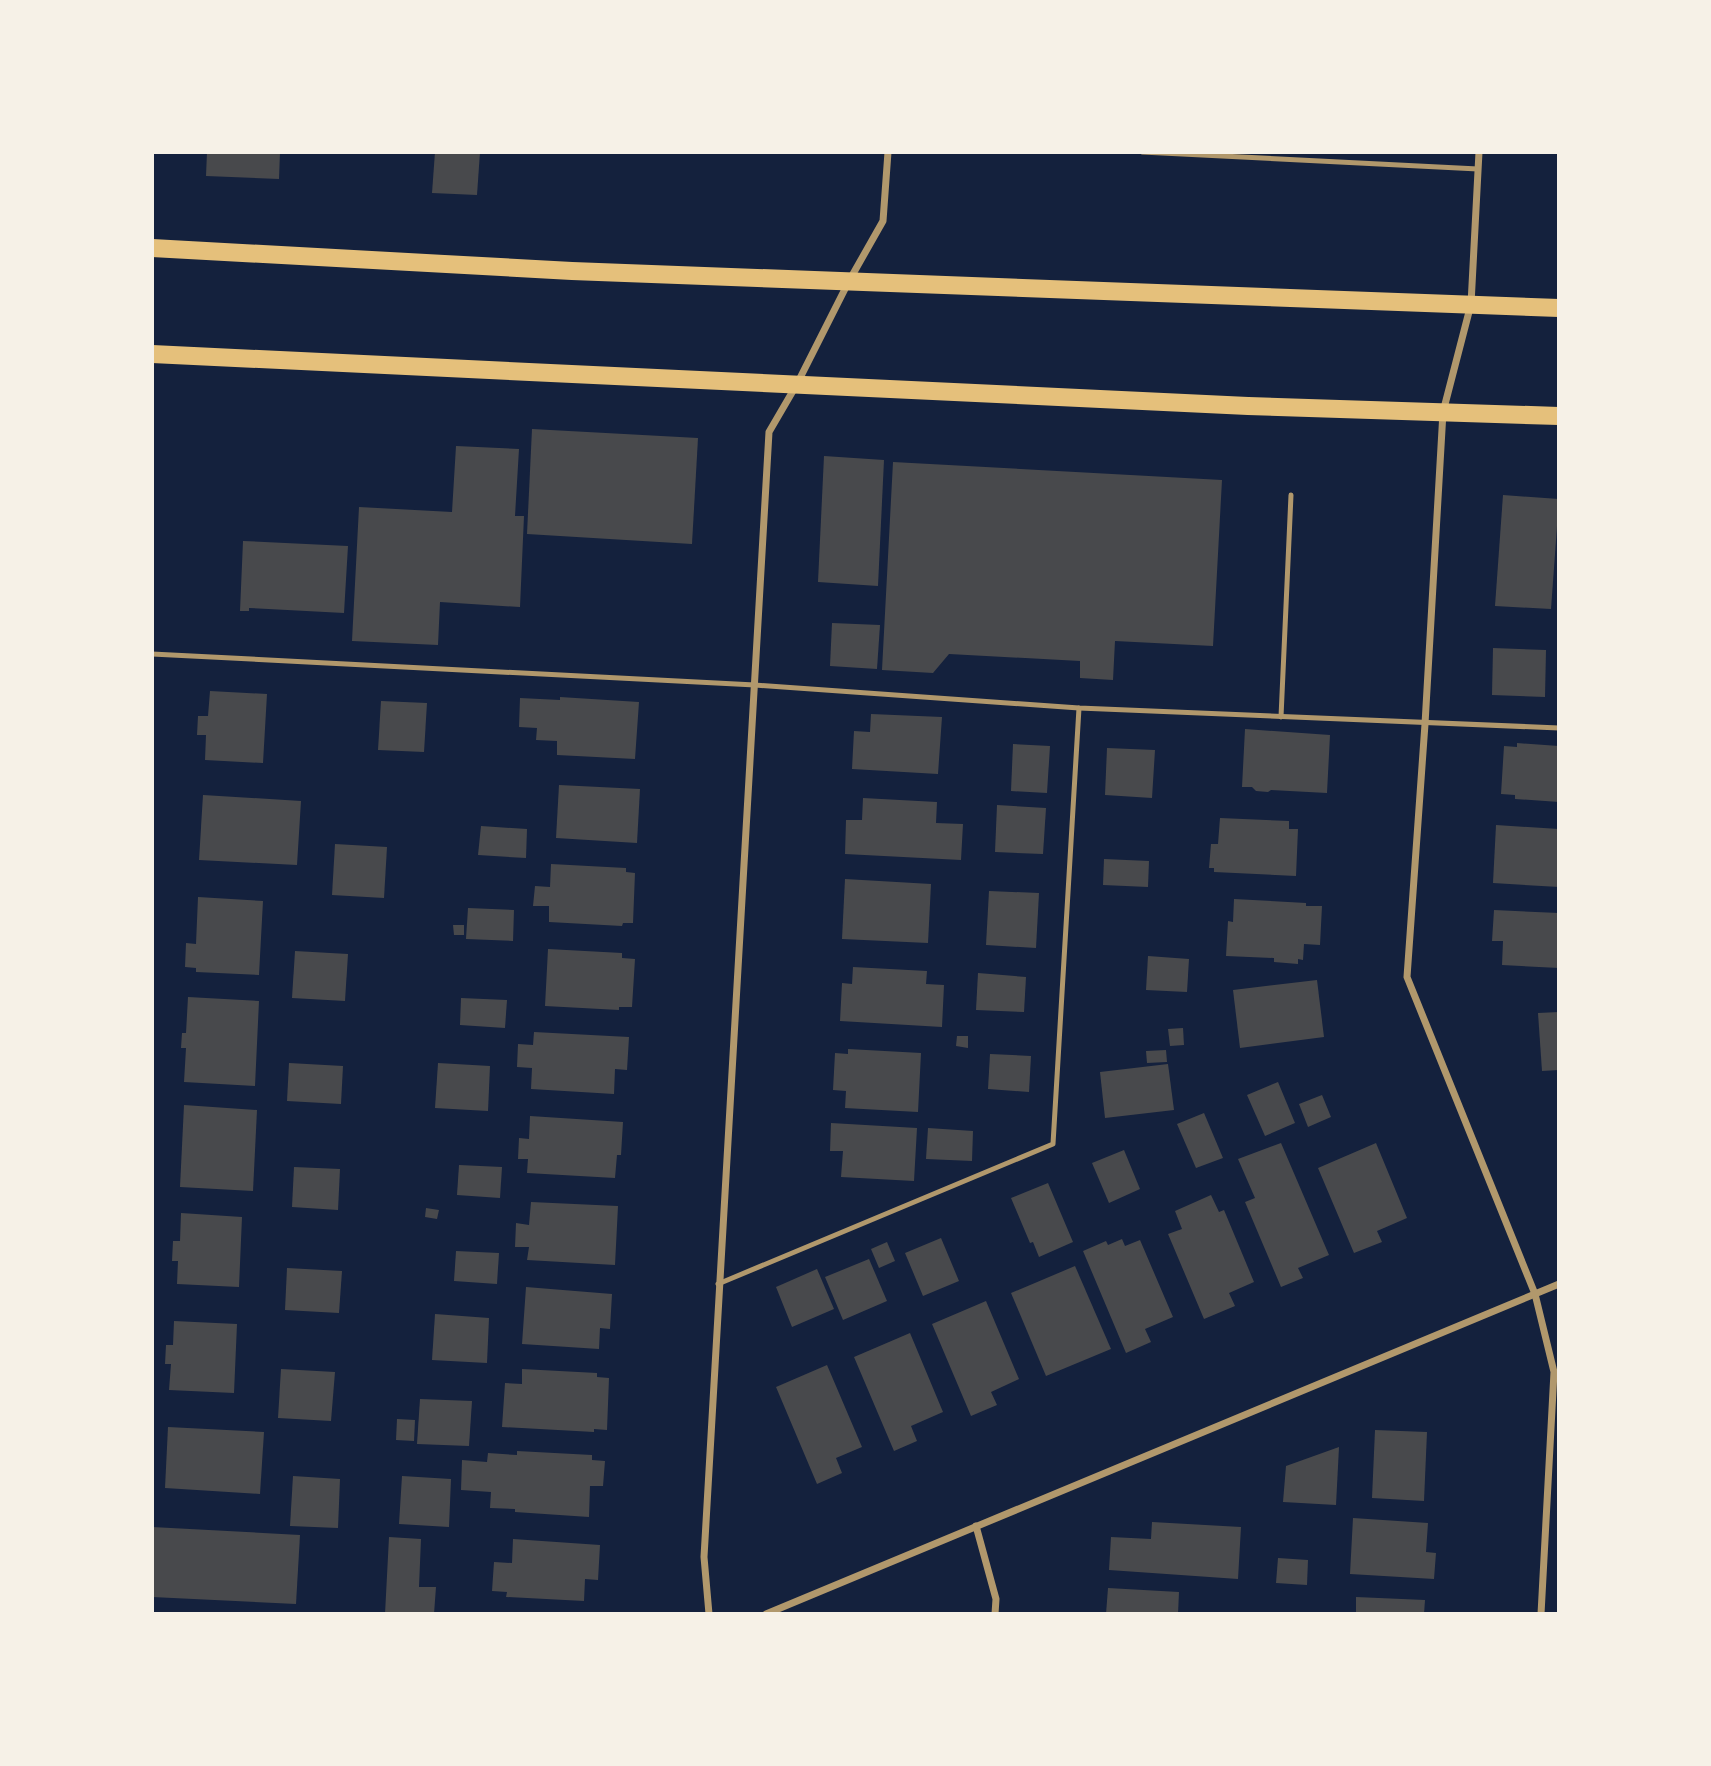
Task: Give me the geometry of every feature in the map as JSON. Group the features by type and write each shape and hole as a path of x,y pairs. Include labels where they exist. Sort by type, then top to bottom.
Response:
{"main road":[{"path":"152,248 572,271 1559,308"},
{"path":"152,355 1248,406 1559,416"}],"street":[{"path":"709,1614 704,1557 769,432 883,221 888,152"},
{"path":"1479,152 1471,304 1443,412 1407,977 1535,1294 1554,1371 1541,1614"},
{"path":"766,1614 1559,1284"},
{"path":"976,1526 996,1599 995,1614"}],"lane":[{"path":"1142,152 1478,169"},
{"path":"1281,717 1291,495"},
{"path":"152,654 755,685 1079,708 1559,728"},
{"path":"718,1284 1054,1144 1079,708"}],"building":[{"path":"207,152 280,152 279,179 206,176"},
{"path":"435,152 480,152 477,195 432,193"},
{"path":"532,429 698,438 692,544 527,534"},
{"path":"456,446 519,449 515,516 524,516 520,607 440,602 438,645 352,641 359,507 452,512"},
{"path":"824,456 884,460 878,586 818,582"},
{"path":"893,462 1222,480 1213,646 1115,641 1113,680 1080,678 1080,661 949,654 933,673 882,670"},
{"path":"1503,495 1559,499 1551,609 1495,606"},
{"path":"243,541 348,546 344,613 249,608 249,611 240,611"},
{"path":"832,623 880,625 877,669 830,666"},
{"path":"1493,648 1546,650 1545,697 1492,695"},
{"path":"210,691 267,694 263,763 205,760 206,735 197,735 198,716 208,716"},
{"path":"560,697 639,702 635,759 557,755 557,741 536,740 537,728 519,727 520,698 560,700"},
{"path":"381,701 427,703 424,752 378,750"},
{"path":"871,714 942,717 938,774 852,769 854,731 870,732"},
{"path":"1245,729 1330,735 1327,793 1268,792 1242,787"},
{"path":"1517,743 1559,746 1559,802 1515,799 1515,795 1501,794 1504,746 1517,747"},
{"path":"1013,744 1050,746 1047,793 1011,791"},
{"path":"1107,748 1155,750 1152,798 1105,795"},
{"path":"559,785 640,789 637,843 556,838"},
{"path":"203,795 301,801 297,865 199,860"},
{"path":"863,798 937,802 936,823 963,824 961,860 845,854 846,820 862,820"},
{"path":"997,805 1046,808 1043,854 995,852"},
{"path":"1220,818 1289,821 1289,829 1298,829 1296,876 1214,872 1214,868 1209,868 1211,844 1218,844"},
{"path":"1496,825 1559,829 1559,887 1493,883"},
{"path":"481,826 527,829 526,858 478,855"},
{"path":"335,844 387,847 384,898 332,895"},
{"path":"1104,859 1149,861 1148,887 1103,885"},
{"path":"551,864 626,868 626,872 635,873 633,923 623,923 622,926 549,922 549,906 533,906 535,886 550,887"},
{"path":"845,879 931,884 928,943 842,939"},
{"path":"989,891 1039,893 1036,948 986,945"},
{"path":"198,897 263,901 259,975 196,972 196,968 185,967 186,943 196,944"},
{"path":"1234,899 1322,906 1320,945 1304,944 1303,960 1298,959 1298,964 1274,962 1274,958 1226,956 1228,921 1233,922"},
{"path":"468,908 514,910 513,941 466,939"},
{"path":"1494,910 1559,913 1559,968 1502,965 1503,941 1492,941"},
{"path":"453,925 464,925 464,935 454,935"},
{"path":"548,949 622,953 622,958 635,959 632,1007 619,1007 619,1010 545,1006"},
{"path":"295,951 348,954 345,1001 292,998"},
{"path":"1148,956 1189,959 1187,992 1146,990"},
{"path":"853,967 927,971 926,984 944,985 942,1027 840,1021 842,983 852,984"},
{"path":"978,973 1026,977 1024,1012 976,1010"},
{"path":"1317,980 1324,1037 1240,1048 1233,990"},
{"path":"188,997 259,1001 255,1086 184,1082 186,1048 181,1048 182,1033 186,1033"},
{"path":"461,998 507,1000 505,1028 460,1025"},
{"path":"1559,1012 1559,1070 1542,1071 1538,1013"},
{"path":"1183,1028 1184,1045 1170,1046 1168,1029"},
{"path":"534,1032 629,1037 627,1070 615,1069 614,1094 531,1089 532,1068 517,1067 518,1044 533,1045"},
{"path":"957,1036 968,1036 968,1048 956,1046"},
{"path":"848,1049 921,1053 918,1112 845,1108 846,1091 833,1090 835,1053 848,1054"},
{"path":"1166,1050 1167,1062 1147,1063 1146,1051"},
{"path":"990,1054 1031,1056 1029,1092 988,1089"},
{"path":"289,1063 343,1066 341,1104 287,1101"},
{"path":"438,1063 490,1066 488,1111 435,1108"},
{"path":"1168,1064 1174,1110 1105,1118 1100,1072"},
{"path":"1278,1082 1295,1123 1265,1136 1247,1095"},
{"path":"1322,1095 1331,1117 1308,1127 1299,1104"},
{"path":"184,1105 257,1110 253,1191 180,1187"},
{"path":"1204,1113 1223,1158 1196,1168 1177,1124"},
{"path":"530,1116 623,1122 621,1155 617,1155 615,1178 527,1173 528,1159 518,1159 519,1138 529,1139"},
{"path":"831,1123 917,1128 914,1181 841,1177 843,1151 830,1151"},
{"path":"928,1128 973,1131 972,1161 926,1159"},
{"path":"1281,1143 1329,1255 1298,1268 1303,1278 1281,1287 1245,1202 1255,1198 1238,1159"},
{"path":"1376,1143 1407,1218 1377,1231 1382,1242 1354,1253 1318,1168"},
{"path":"1124,1150 1140,1189 1109,1203 1092,1163"},
{"path":"459,1165 502,1167 500,1198 457,1195"},
{"path":"294,1167 340,1169 338,1210 292,1207"},
{"path":"1048,1183 1073,1242 1039,1257 1033,1242 1030,1243 1011,1198"},
{"path":"1211,1195 1219,1212 1224,1210 1254,1282 1229,1293 1235,1306 1204,1319 1168,1234 1182,1229 1175,1211"},
{"path":"531,1202 618,1206 615,1265 527,1260 529,1247 515,1247 516,1223 529,1225"},
{"path":"426,1208 439,1210 437,1219 425,1217"},
{"path":"181,1213 242,1217 239,1287 177,1284 178,1261 172,1261 173,1241 180,1241"},
{"path":"941,1238 959,1281 923,1296 905,1253"},
{"path":"1122,1239 1125,1246 1140,1240 1173,1317 1145,1329 1151,1342 1126,1353 1083,1251 1106,1241 1108,1245"},
{"path":"887,1242 895,1261 879,1268 871,1249"},
{"path":"456,1251 499,1253 497,1284 454,1281"},
{"path":"869,1259 887,1301 843,1320 825,1277"},
{"path":"1075,1266 1111,1349 1046,1376 1011,1293"},
{"path":"287,1268 342,1271 339,1313 285,1310"},
{"path":"817,1269 834,1309 792,1327 776,1287"},
{"path":"526,1287 612,1294 610,1329 600,1328 599,1349 522,1344"},
{"path":"986,1301 1019,1379 991,1392 997,1405 971,1416 932,1324"},
{"path":"435,1314 489,1318 487,1363 432,1360"},
{"path":"174,1321 237,1324 234,1393 169,1390 171,1364 165,1364 166,1345 173,1345"},
{"path":"910,1333 943,1412 911,1426 917,1441 894,1451 854,1357"},
{"path":"827,1365 862,1447 836,1458 842,1473 817,1484 776,1387"},
{"path":"281,1369 335,1372 331,1421 278,1418"},
{"path":"522,1369 597,1373 597,1377 609,1378 607,1430 594,1429 594,1432 502,1427 505,1383 522,1384"},
{"path":"420,1399 472,1401 469,1446 417,1444"},
{"path":"397,1419 415,1420 414,1441 396,1440"},
{"path":"168,1427 264,1432 260,1494 165,1488"},
{"path":"1375,1430 1427,1432 1424,1501 1372,1498"},
{"path":"1339,1447 1336,1505 1283,1502 1286,1466"},
{"path":"517,1451 592,1455 592,1460 605,1461 603,1486 590,1486 589,1517 490,1508 491,1492 461,1490 462,1460 487,1462 488,1453 517,1455"},
{"path":"293,1476 340,1479 338,1528 290,1526"},
{"path":"402,1476 451,1479 449,1527 399,1524"},
{"path":"1353,1518 1428,1523 1426,1552 1436,1553 1434,1579 1350,1574"},
{"path":"1152,1522 1241,1527 1238,1579 1109,1570 1111,1537 1151,1539"},
{"path":"152,1527 300,1535 296,1604 152,1597"},
{"path":"389,1537 421,1539 419,1587 436,1587 434,1614 385,1614"},
{"path":"513,1539 600,1545 598,1580 585,1579 584,1601 506,1597 507,1592 492,1591 494,1562 512,1563"},
{"path":"1278,1558 1308,1560 1307,1585 1276,1583"},
{"path":"1108,1588 1179,1592 1178,1614 1106,1614"},
{"path":"1356,1597 1425,1600 1424,1614 1356,1614"}]}
